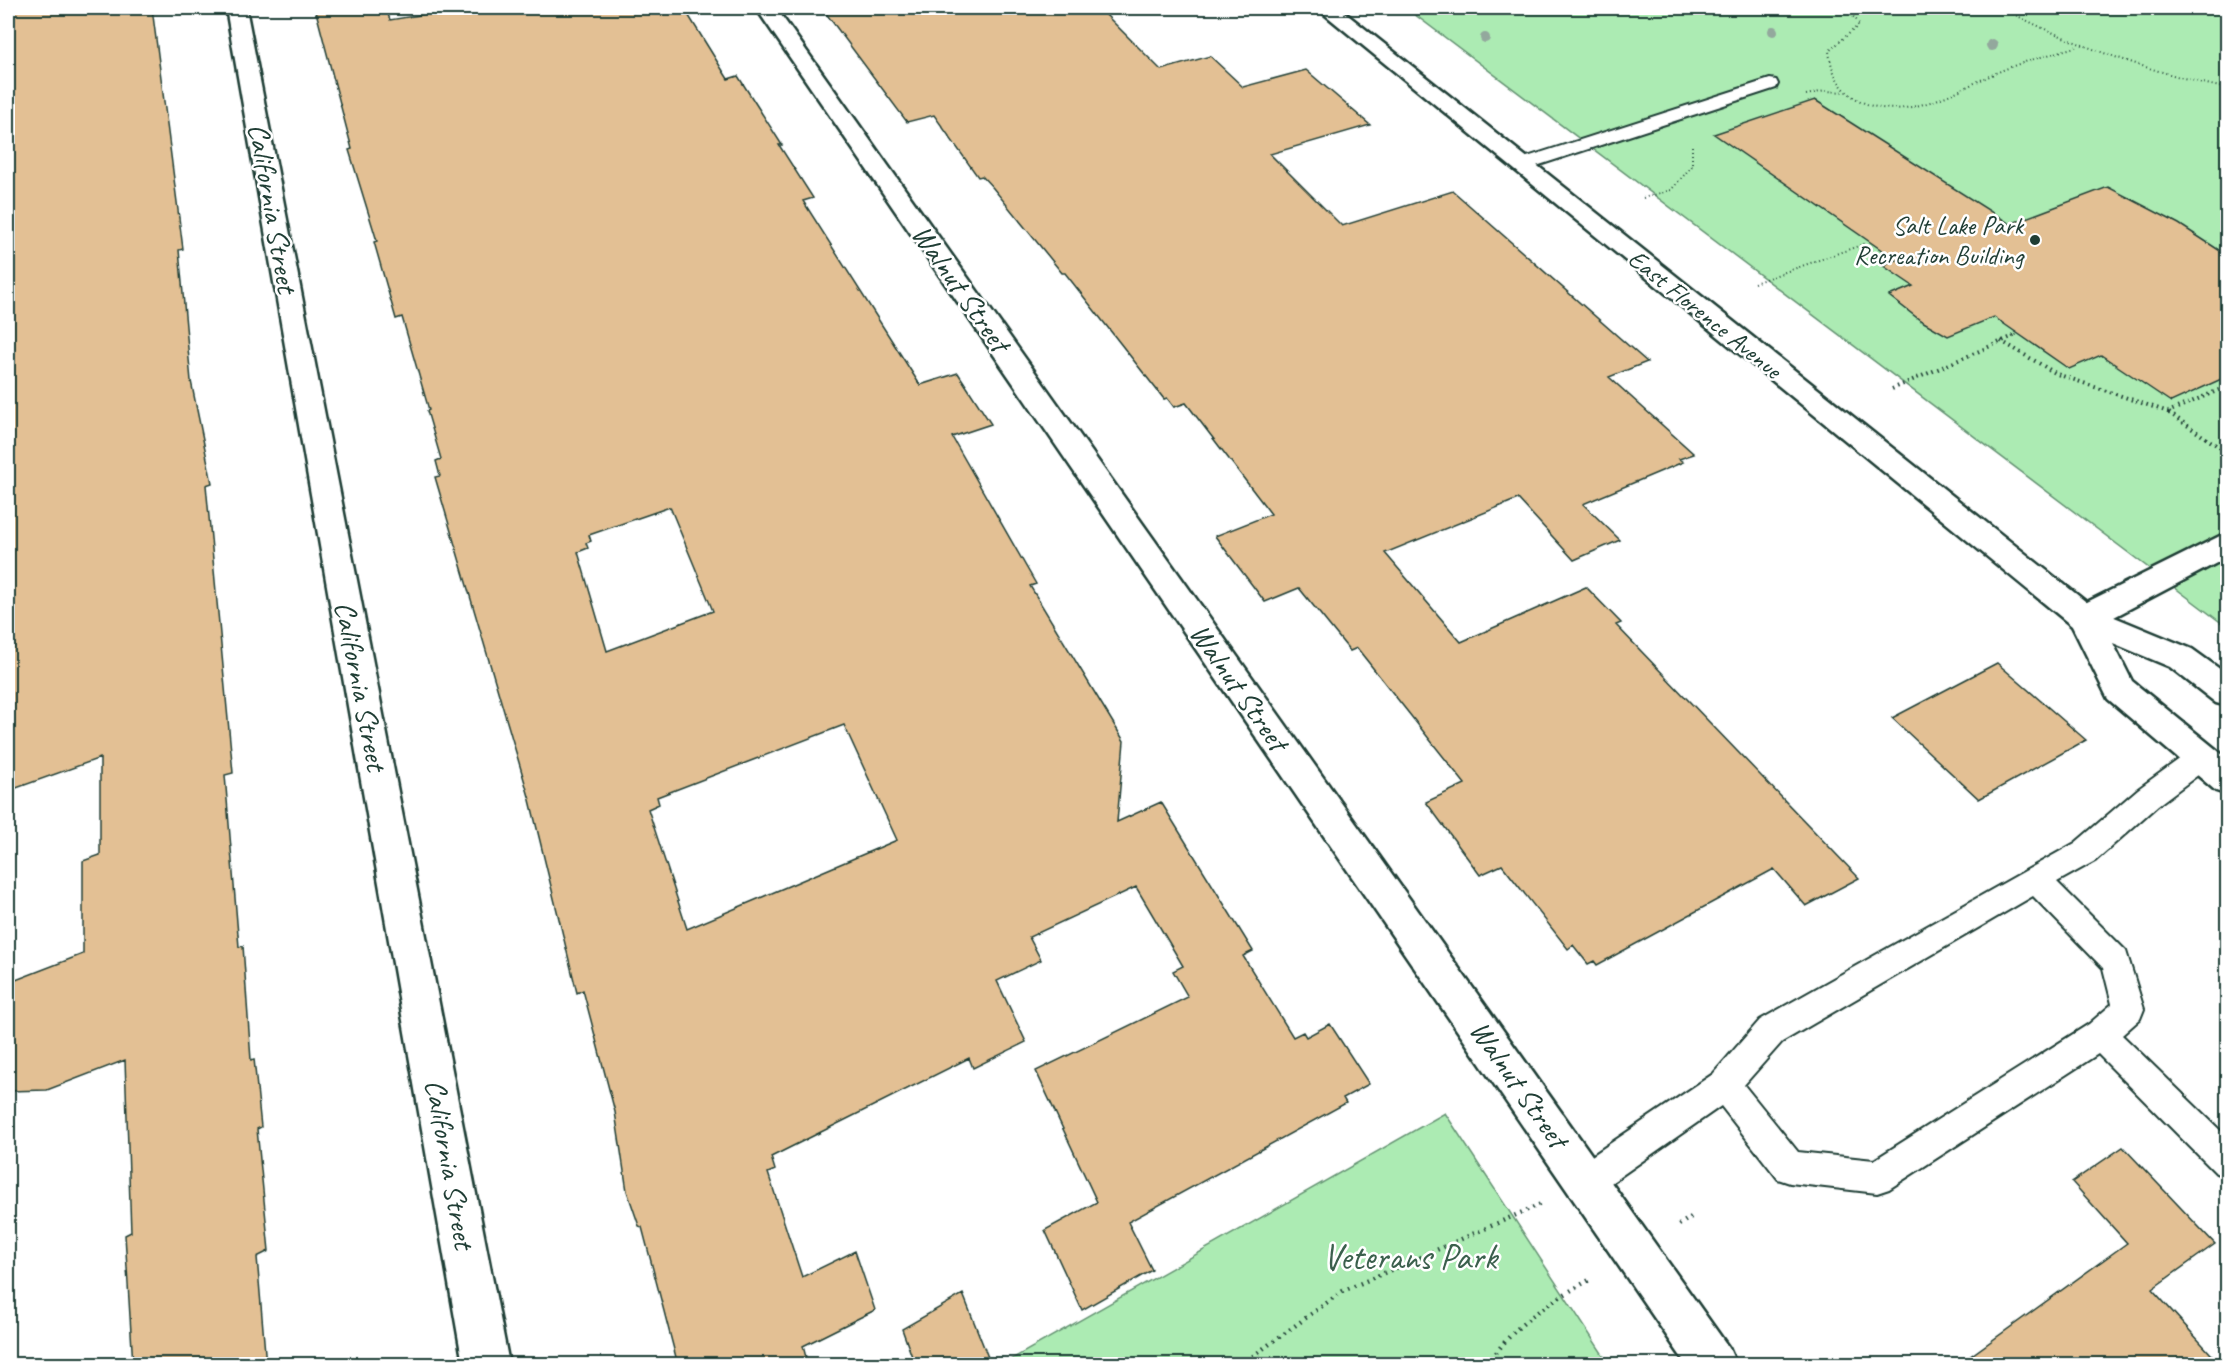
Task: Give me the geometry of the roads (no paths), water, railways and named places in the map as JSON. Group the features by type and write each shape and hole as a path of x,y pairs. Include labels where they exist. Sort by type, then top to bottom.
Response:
{"street":[{"name":"California Street","path":"236,8 486,1365"},
{"name":"Walnut Street","path":"766,8 1713,1365"},
{"name":"East Florence Avenue","path":"1327,8 2084,618 2181,658 2228,693"},
{"path":"2084,618 2228,543"},
{"name":"East Florence Avenue","path":"2084,618 2120,690 2228,780"}],"lane":[{"path":"1521,165 1770,84"},
{"path":"1586,1180 1724,1085 1771,1031 2085,852 2148,797 2201,758"},
{"path":"1724,1085 1790,1167 1877,1177 2100,1035 2129,1009 2116,961 2036,880"},
{"path":"2100,1035 2228,1161"}],"place":[{"name":"Salt Lake Park Recreation Building","path":"2035,240"}],"park label":[{"name":"Veterans Park","path":"1410,1257"}]}
